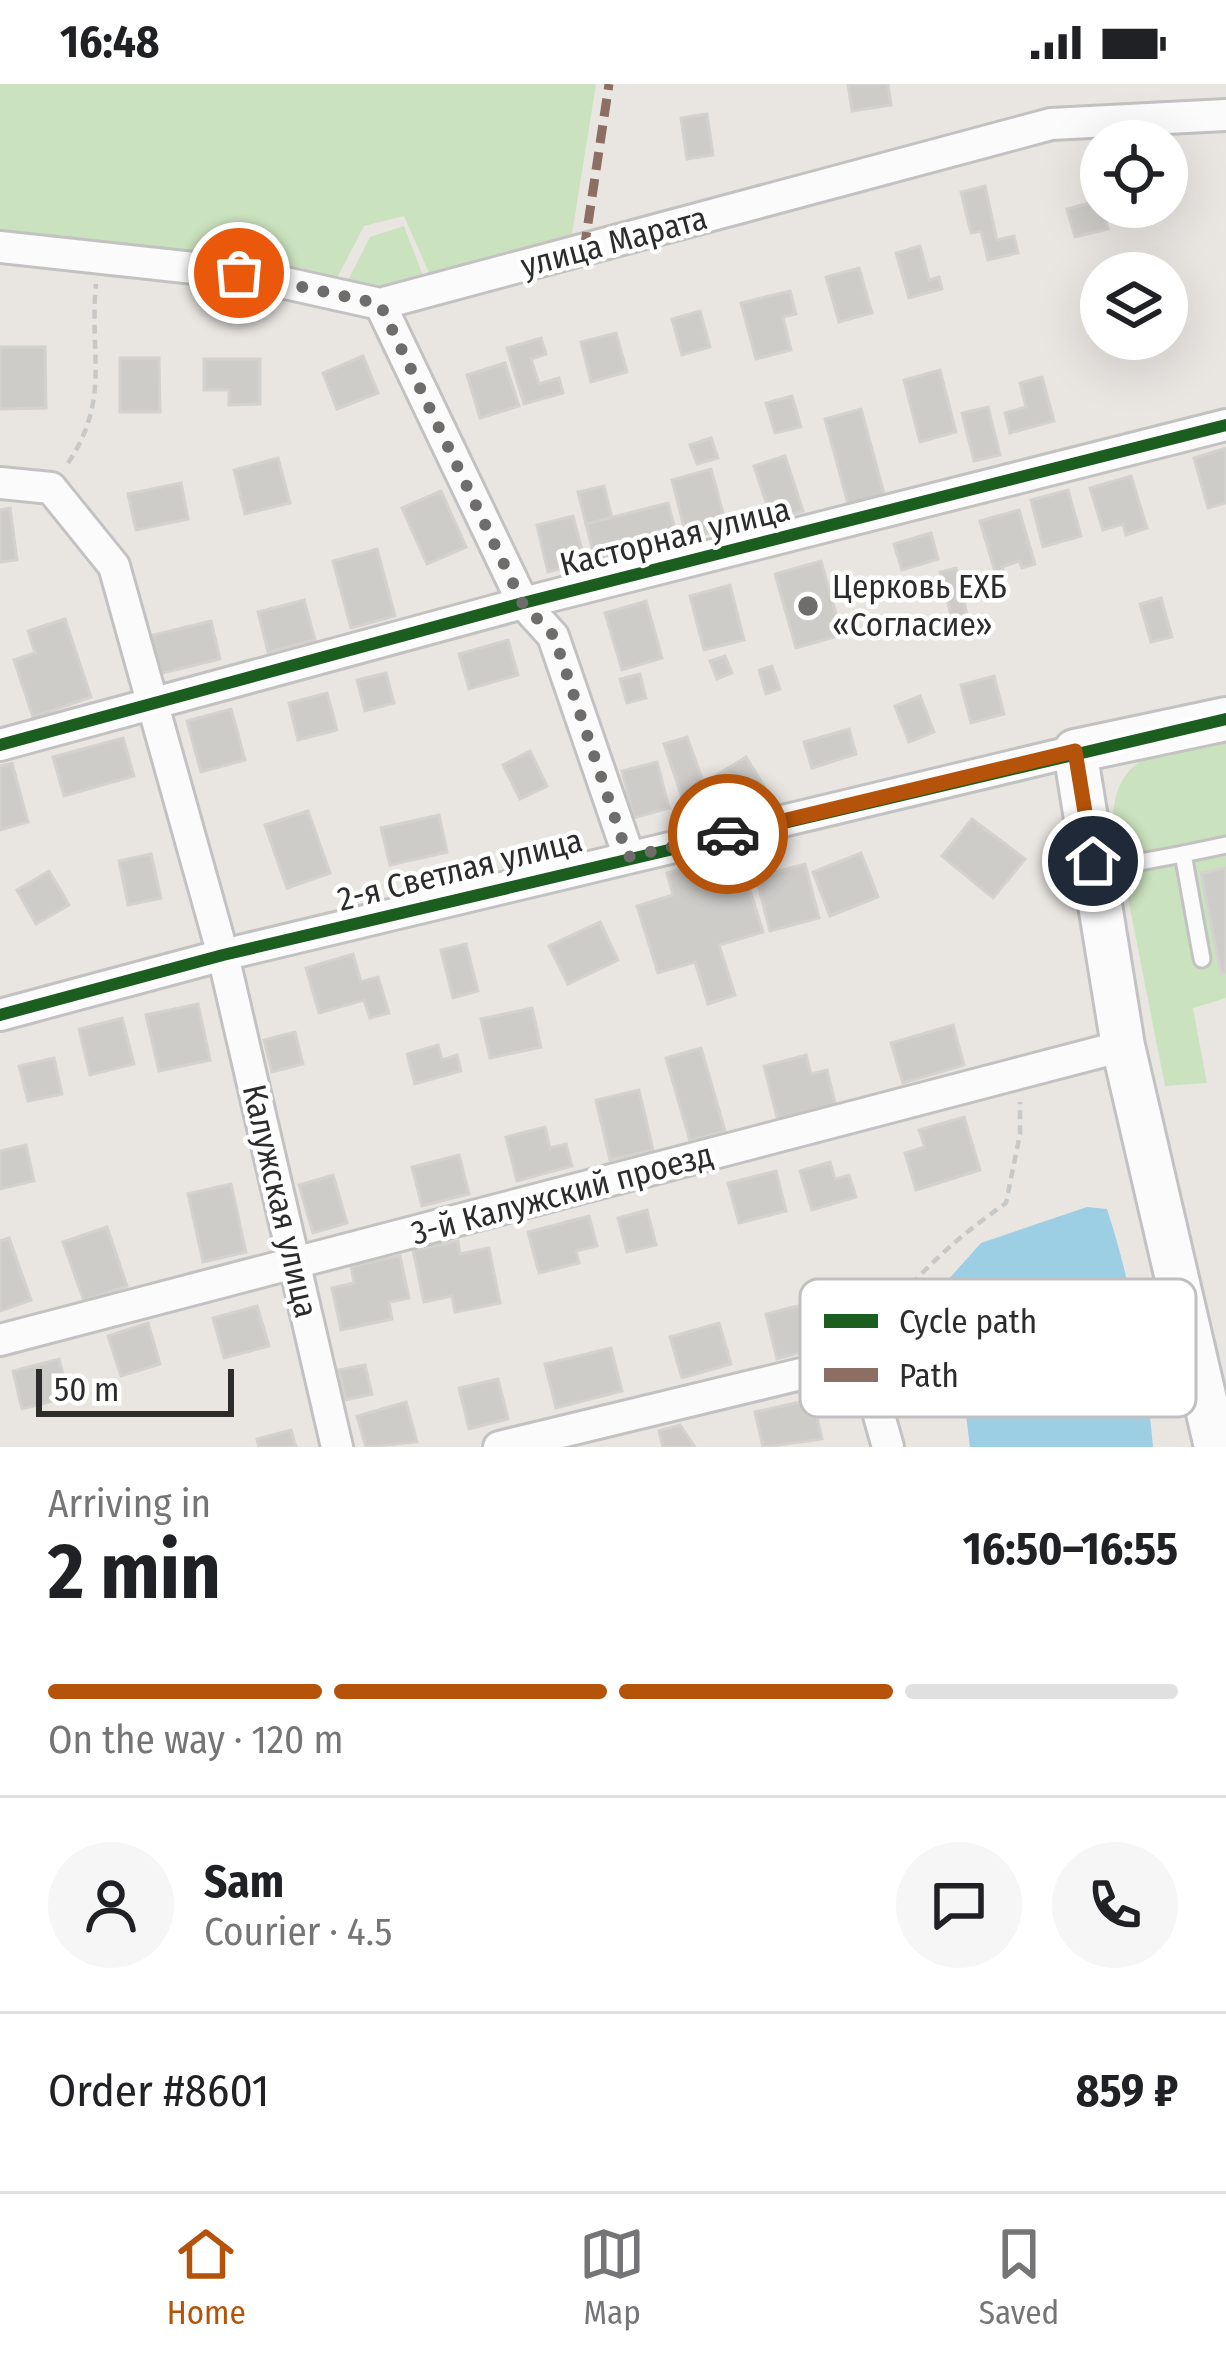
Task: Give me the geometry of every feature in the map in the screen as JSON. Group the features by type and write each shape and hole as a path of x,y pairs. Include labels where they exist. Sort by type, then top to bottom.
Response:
{"street":[{"name":"улица Марата","path":"0,247 239,273 380,304 1051,124 1226,116"},
{"path":"380,304 523,604 554,636 628,857"},
{"name":"Касторная улица","path":"0,745 523,604 1226,425"},
{"path":"0,483 51,488"},
{"name":"Калужская улица","path":"51,488 80,518 114,566 223,955 338,1447"},
{"path":"1177,1279 1123,1046 1075,751 1226,719"},
{"name":"2-я Светлая улица","path":"0,1015 223,955 1075,751"},
{"name":"3-й Калужский проезд","path":"0,1340 1123,1046"},
{"path":"1196,1361 1216,1447"},
{"path":"499,1447 800,1374"},
{"path":"879,1417 888,1447"}],"lane":[{"path":"1094,870 1226,845"},
{"path":"1183,854 1202,958"}],"path":[{"path":"51,488 86,436 100,386 93,320 99,256"},
{"path":"913,1279 945,1246 1006,1204 1020,1133 1020,1072"}],"green space":[{"path":"0,84 596,84 572,234 429,273 404,216 364,226 337,278 0,232"},
{"path":"404,226 423,276 379,291 345,286 370,237"},
{"path":"1226,742 1226,998 1193,1008 1207,1083 1165,1086 1113,822 1116,798 1133,767 1147,758"}],"water":[{"path":"1087,1207 1107,1209 1127,1279 949,1279 981,1243"},
{"path":"966,1417 1150,1417 1153,1447 970,1447"}],"building":[{"path":"848,84 888,84 891,105 852,111"},
{"path":"707,114 713,155 687,159 681,118"},
{"path":"985,186 997,240 1014,236 1018,253 988,260 981,231 971,233 961,192"},
{"path":"1080,205 1080,228 1108,229 1075,237 1067,209"},
{"path":"920,246 929,280 939,277 942,289 909,298 896,253"},
{"path":"859,268 872,313 839,322 826,277"},
{"path":"790,291 796,314 783,317 791,350 756,359 741,303"},
{"path":"700,311 710,347 682,355 672,319"},
{"path":"616,333 627,372 591,382 581,342"},
{"path":"541,338 546,354 531,359 539,384 559,378 563,393 524,404 507,348"},
{"path":"0,347 45,347 46,408 0,409"},
{"path":"363,356 378,393 337,409 323,373"},
{"path":"120,358 159,358 160,412 120,412"},
{"path":"204,359 260,359 260,404 229,405 229,390 204,390"},
{"path":"505,363 519,406 480,418 467,375"},
{"path":"940,370 956,432 920,442 904,380"},
{"path":"1042,377 1054,421 1010,433 1005,413 1026,407 1020,383"},
{"path":"792,396 801,427 775,433 766,403"},
{"path":"988,407 1000,455 974,461 962,413"},
{"path":"861,409 886,501 850,511 825,419"},
{"path":"711,438 718,458 697,464 690,445"},
{"path":"1226,448 1226,503 1208,508 1194,458"},
{"path":"785,456 803,511 772,520 754,466"},
{"path":"278,458 290,503 245,514 234,470"},
{"path":"711,469 727,528 687,539 672,480"},
{"path":"1131,476 1147,528 1126,535 1123,524 1103,530 1090,488"},
{"path":"181,483 188,519 136,530 128,494"},
{"path":"604,486 612,518 586,524 578,492"},
{"path":"1068,490 1081,536 1043,547 1031,500"},
{"path":"441,491 466,547 427,564 402,508"},
{"path":"668,503 681,552 599,574 586,524"},
{"path":"10,508 17,560 0,562 0,510"},
{"path":"1019,510 1035,564 1022,568 1019,561 1002,567 1004,573 996,575 980,521"},
{"path":"573,516 585,562 548,572 537,525"},
{"path":"931,533 938,559 902,570 894,544"},
{"path":"377,549 395,616 351,628 333,561"},
{"path":"821,561 842,635 796,648 775,574"},
{"path":"956,568 967,615 952,619 940,572"},
{"path":"730,585 744,640 704,650 690,596"},
{"path":"1161,598 1172,637 1151,642 1140,604"},
{"path":"304,600 315,640 268,652 258,612"},
{"path":"646,601 662,658 622,670 605,613"},
{"path":"65,619 91,697 33,717 14,660 35,653 28,631"},
{"path":"211,621 220,659 159,674 149,636"},
{"path":"508,640 518,675 469,689 459,654"},
{"path":"725,656 732,673 717,679 710,661"},
{"path":"772,666 780,689 766,694 759,670"},
{"path":"386,673 394,703 365,711 357,680"},
{"path":"640,674 646,698 627,703 620,679"},
{"path":"994,676 1004,714 971,723 961,685"},
{"path":"327,693 337,730 298,740 289,703"},
{"path":"920,696 934,732 909,742 895,706"},
{"path":"231,709 245,760 201,772 187,721"},
{"path":"849,729 856,754 812,768 804,742"},
{"path":"687,737 708,795 684,803 664,744"},
{"path":"123,738 134,776 64,796 53,757"},
{"path":"530,751 547,786 520,799 503,765"},
{"path":"746,757 764,786 735,804 717,775"},
{"path":"657,762 669,808 634,818 622,771"},
{"path":"12,763 28,822 0,830 0,766"},
{"path":"308,811 330,873 287,888 265,825"},
{"path":"439,815 447,852 390,865 381,828"},
{"path":"972,819 1025,859 993,898 942,856"},
{"path":"861,853 878,897 830,916 813,872"},
{"path":"151,854 161,898 128,905 119,861"},
{"path":"698,864 706,886 745,874 763,932 719,945 735,995 708,1004 695,962 658,973 637,906 673,895 667,873"},
{"path":"805,864 819,918 770,931 756,877"},
{"path":"1226,868 1226,972 1221,973 1201,873"},
{"path":"49,871 69,905 36,924 17,890"},
{"path":"600,922 618,960 568,984 549,946"},
{"path":"466,944 478,991 453,998 441,950"},
{"path":"353,954 361,982 378,977 389,1013 370,1018 364,1000 319,1013 306,968"},
{"path":"198,1004 210,1060 159,1071 146,1015"},
{"path":"532,1008 541,1047 490,1058 481,1019"},
{"path":"122,1018 134,1064 90,1075 79,1029"},
{"path":"953,1025 964,1065 903,1083 891,1043"},
{"path":"295,1032 303,1064 272,1072 264,1040"},
{"path":"438,1045 442,1060 457,1055 461,1071 415,1084 407,1054"},
{"path":"701,1048 725,1131 690,1141 666,1058"},
{"path":"806,1055 811,1074 827,1070 836,1107 778,1121 764,1066"},
{"path":"54,1058 62,1094 28,1101 19,1066"},
{"path":"639,1090 653,1150 610,1160 596,1100"},
{"path":"964,1117 980,1170 916,1190 905,1153 925,1147 919,1130"},
{"path":"545,1127 550,1148 566,1144 572,1166 517,1181 506,1137"},
{"path":"26,1145 34,1181 0,1189 0,1151"},
{"path":"459,1155 469,1194 422,1206 412,1167"},
{"path":"830,1162 835,1179 849,1175 856,1197 812,1210 800,1171"},
{"path":"776,1171 786,1211 739,1223 728,1183"},
{"path":"333,1175 347,1223 313,1233 299,1185"},
{"path":"231,1184 246,1252 203,1262 188,1194"},
{"path":"647,1210 656,1245 627,1252 618,1218"},
{"path":"589,1216 597,1246 576,1251 579,1263 539,1273 528,1232"},
{"path":"107,1227 127,1286 84,1301 63,1242"},
{"path":"9,1238 31,1300 0,1311 0,1241"},
{"path":"458,1241 460,1254 489,1248 500,1303 455,1312 452,1296 424,1302 413,1250"},
{"path":"400,1256 409,1298 389,1302 392,1319 341,1330 332,1288 354,1283 351,1266"},
{"path":"800,1305 800,1353 777,1359 766,1314"},
{"path":"257,1306 269,1346 224,1358 213,1318"},
{"path":"148,1323 160,1364 121,1376 108,1336"},
{"path":"719,1323 731,1364 682,1378 670,1337"},
{"path":"611,1348 622,1391 556,1408 545,1364"},
{"path":"59,1359 69,1397 22,1409 13,1371"},
{"path":"365,1365 372,1394 345,1400 339,1370"},
{"path":"498,1379 508,1419 469,1429 459,1388"},
{"path":"406,1402 417,1442 366,1447 357,1416"},
{"path":"800,1402 800,1417 817,1417 822,1439 763,1447 755,1412"},
{"path":"680,1425 695,1447 663,1447 659,1431"},
{"path":"291,1430 296,1447 259,1447 257,1439"}],"marked path":[{"path":"584,250 609,84"}],"cycle path":[{"path":"0,745 523,603 1226,425"},
{"path":"0,1015 223,955 1226,719"}],"way so far":[{"path":"239,273 380,304 523,604 554,636 628,857 728,834"}],"place":[{"name":"Церковь ЕХБ «Согласие»","path":"808,606"}],"route":[{"path":"728,834 1075,751 1093,861"}]}
